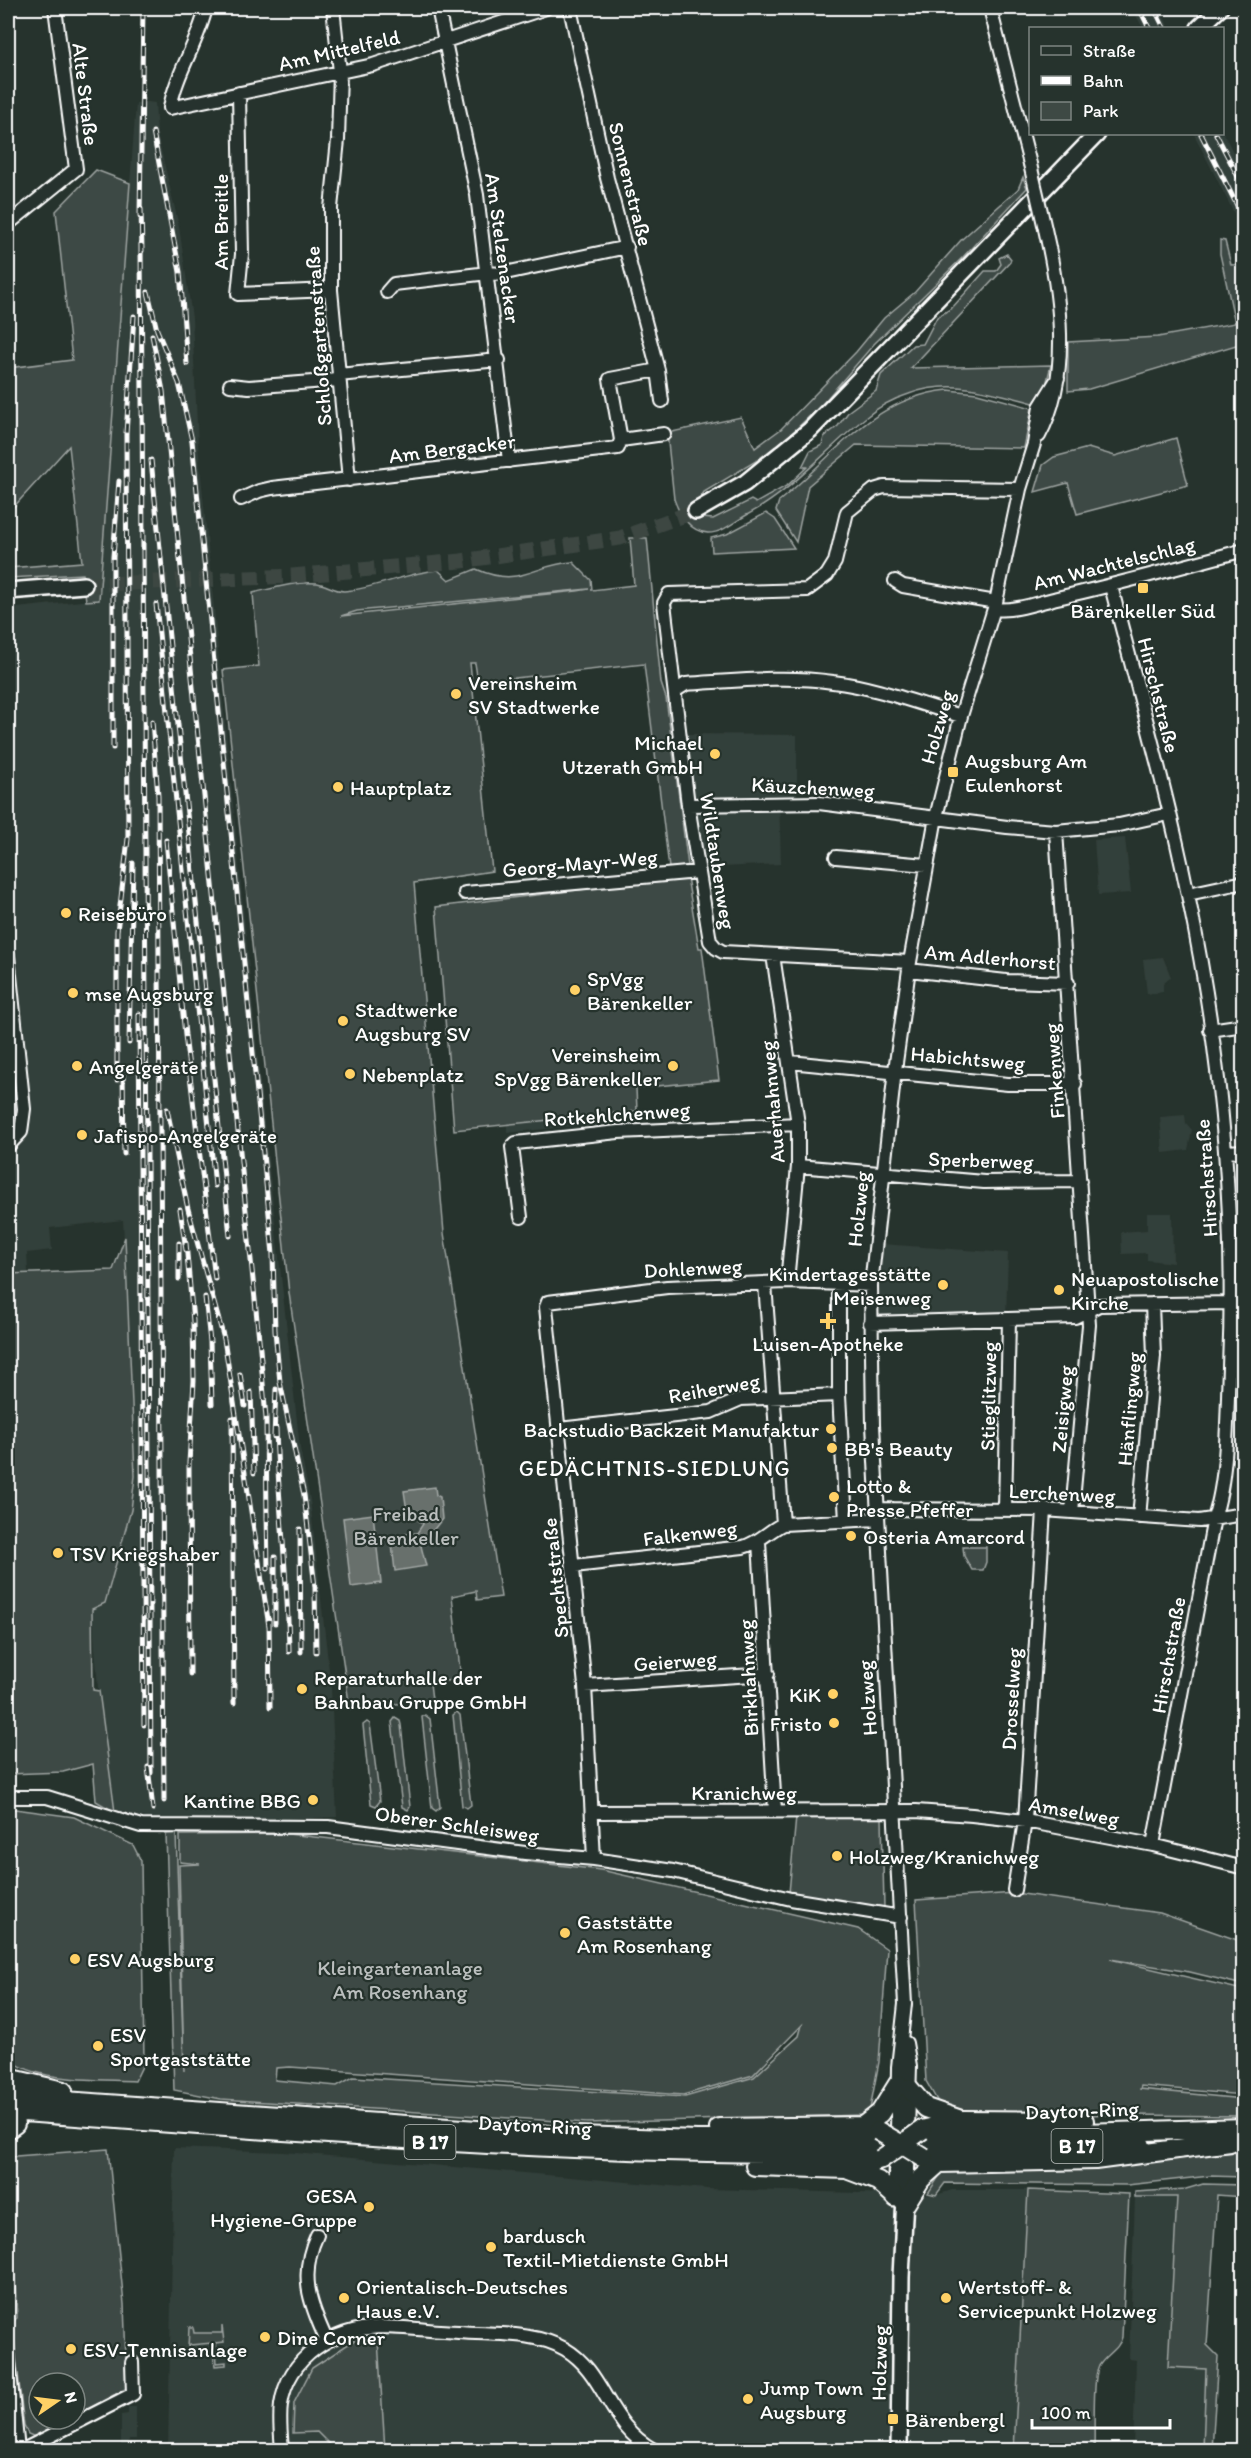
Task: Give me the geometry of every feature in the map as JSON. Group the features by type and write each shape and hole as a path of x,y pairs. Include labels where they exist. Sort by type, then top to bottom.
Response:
{"highway":[{"name":"Dayton-Ring","path":"9,2085 174,2116 755,2154 902,2145 1236,2135"},
{"path":"628,2145 668,2162 696,2166 847,2169 874,2178 901,2200 921,2179 902,2145 880,2113 903,2086 930,2111 963,2120 1149,2120 1236,2135"},
{"path":"9,2122 120,2131 174,2116"},
{"path":"847,2169 963,2120"},
{"path":"628,2145 686,2129 1095,2160 1236,2135"}],"main road":[{"path":"1200,27 1220,8"},
{"path":"696,511 745,483 810,430 1096,135"},
{"path":"8,591 84,585"},
{"name":"Holzweg","path":"899,2451 902,2145"}],"street":[{"name":"Alte Straße","path":"8,224 76,169 55,8"},
{"name":"Am Mittelfeld","path":"206,8 200,33 173,91 170,108 373,65 446,43 546,8"},
{"path":"333,8 340,72"},
{"name":"Am Stelzenacker","path":"438,8 477,195 499,360 509,461"},
{"name":"Sonnenstraße","path":"570,8 607,178 658,370 662,401"},
{"name":"Holzweg","path":"902,2145 904,2030 901,1917 877,1514 870,1323 871,1285 895,1070 926,865 961,716 995,605 1020,489 1034,444 1040,407 1058,372 1058,308 1046,229 990,8"},
{"name":"Schloßgartenstraße","path":"340,72 339,140 332,190 331,290 349,480"},
{"name":"Am Breitle","path":"239,93 242,255 238,294 331,290"},
{"path":"387,291 394,284 488,273 501,274 627,247"},
{"path":"230,385 249,387 499,360"},
{"path":"621,440 610,379 658,370"},
{"name":"Am Bergacker","path":"241,499 259,491 618,448 621,440 664,434"},
{"name":"Wildtaubenweg","path":"910,966 723,952 710,941 688,805 664,603 669,594 807,590 827,576 835,562 848,512 874,490 884,487 1020,489"},
{"name":"Am Wachtelschlag","path":"895,581 903,586 1012,608 1111,586 1244,550"},
{"name":"Hirschstraße","path":"1111,586 1188,894 1210,1030 1226,1152 1237,1279 1232,1303 1226,1426 1218,1505 1153,1845"},
{"path":"675,691 685,684 799,679 831,681 858,686 961,716"},
{"name":"Käuzchenweg","path":"688,805 819,803 1056,831 1119,825 1169,814"},
{"name":"Finkenweg","path":"1056,831 1089,1310"},
{"path":"836,857 926,865"},
{"name":"Georg-Mayr-Weg","path":"465,893 698,872"},
{"path":"1188,894 1244,882"},
{"name":"Auerhahnweg","path":"773,955 798,1124 798,1166 787,1281"},
{"path":"8,956 24,1109 21,1132 8,1146"},
{"name":"Am Adlerhorst","path":"910,966 1006,981 1068,983"},
{"path":"1210,1030 1244,1025"},
{"name":"Habichtsweg","path":"790,1062 895,1070 909,1075 1008,1084 1075,1084"},
{"name":"Rotkehlchenweg","path":"521,1217 512,1147 516,1143 638,1131 798,1124"},
{"path":"1226,1152 1244,1151"},
{"name":"Sperberweg","path":"798,1166 984,1182 1080,1181"},
{"name":"Dohlenweg","path":"554,1300 667,1287 765,1284 787,1281 871,1285"},
{"path":"765,1284 783,1524 846,1521 877,1514"},
{"path":"839,1284 839,1395 846,1521"},
{"name":"Spechtstraße","path":"554,1300 548,1302 546,1307 585,1686 594,1858"},
{"path":"870,1323 1075,1317 1099,1305 1232,1303"},
{"name":"Hänflingweg","path":"1139,1517 1154,1356 1152,1304"},
{"name":"Zeisigweg","path":"1072,1512 1089,1310"},
{"name":"Stieglitzweg","path":"1005,1509 1009,1320"},
{"name":"Reiherweg","path":"559,1429 711,1412 741,1399 839,1395"},
{"name":"Lerchenweg","path":"877,1514 1005,1509 1199,1521 1244,1514"},
{"name":"Drosselweg","path":"1014,1890 1025,1821 1044,1510"},
{"name":"Falkenweg","path":"574,1566 743,1547 759,1542 783,1524"},
{"name":"Birkhahnweg","path":"759,1542 775,1812"},
{"name":"Geierweg","path":"585,1686 768,1674"},
{"name":"Oberer Schleisweg","path":"8,1797 47,1797 141,1826 172,1828 300,1825 347,1828 525,1853 594,1858 673,1871 792,1899 901,1917"},
{"name":"Amselweg","path":"895,1811 972,1815 1025,1821 1153,1845 1244,1868"},
{"name":"Kranichweg","path":"593,1812 895,1811"},
{"path":"317,2235 307,2256 306,2271 313,2310 326,2339"},
{"path":"282,2451 281,2404 287,2383 301,2363 326,2339 343,2333 380,2327 530,2336 567,2351 583,2364 624,2428 638,2442 654,2451"},
{"path":"8,2353 18,2450 25,2449 133,2394 132,2362"}],"shaded area":[{"path":"1132,8 1160,8 1169,27 1142,27"},
{"path":"136,103 155,103 157,133 179,226 192,318 198,445 264,1122 300,1448 310,1500 331,1688 337,1817 167,1824 107,1807 92,1609 105,1603 135,1476 123,1220 50,1228 52,1250 27,1253 28,1272 8,1274 8,609 99,599"},
{"path":"1224,134 1243,172 1243,231 1195,135"},
{"path":"686,734 797,735 797,796 779,796 781,864 703,868"},
{"path":"1125,838 1131,893 1098,895 1094,840"},
{"path":"1163,957 1171,977 1163,984 1163,992 1147,994 1143,959"},
{"path":"638,1112 639,1119 507,1133 507,1125"},
{"path":"1185,1115 1186,1123 1192,1130 1188,1150 1163,1153 1160,1117"},
{"path":"1147,1213 1172,1213 1173,1263 1147,1260 1147,1253 1122,1254 1121,1232 1147,1230"},
{"name":"Kindertagesstätte Meisenweg","path":"882,1244 1008,1253 1006,1317 877,1317"},
{"path":"435,1487 436,1495 440,1497 442,1519 421,1546 426,1566 395,1571 391,1536 417,1533 423,1524 407,1511 404,1491"},
{"path":"373,1514 381,1583 351,1587 343,1518"},
{"path":"174,2148 284,2152 707,2189 936,2195 952,2190 1028,2190 1014,2450 168,2450"},
{"path":"1135,2197 1177,2197 1168,2367 1206,2368 1203,2450 1133,2448 1136,2360 1129,2359"},
{"path":"128,2407 136,2407 136,2439 129,2439 129,2450 121,2450 121,2415 128,2414"}],"green space":[{"path":"96,170 130,183 99,600 86,601 83,574 8,578 8,568 82,562 69,446 10,511 8,368 72,360 56,211"},
{"path":"1023,177 1027,188 963,257 874,344 824,402 789,436 756,461 704,492 697,503 696,511 702,518 713,519 751,500 756,503 788,485 807,467 802,467 810,451 822,445 824,437 838,426 849,411 876,391 881,375 913,345 923,344 937,317 952,308 985,271 996,271 1001,264 999,258 1007,254 1011,259 1010,262 911,368 1051,365 1046,385 1034,403 987,391 956,387 925,389 903,396 870,414 793,483 762,506 718,531 702,532 691,526 682,516 674,499 667,433 741,417 755,448 781,429 856,352 884,318 915,292 962,239 1018,189"},
{"path":"1220,240 1225,241 1231,265 1243,264 1243,343 1089,389 1068,391 1068,342 1158,337 1235,323 1220,254"},
{"path":"948,390 977,393 1032,408 1024,448 856,445 808,486 796,542 776,511 779,501 875,417 897,404 921,395"},
{"path":"1176,438 1188,485 1077,514 1068,483 1035,492 1043,465 1054,457 1088,448 1115,456"},
{"path":"766,513 775,519 794,548 712,552 711,538 727,534"},
{"name":"Stadtwerke Augsburg SV","path":"630,538 647,538 661,683 666,698 688,866 669,868 644,664 478,682 475,663 470,663 492,871 414,883 444,1233 501,1597 477,1600 476,1591 452,1596 461,1679 430,1683 432,1700 350,1709 289,1293 223,670 259,666 253,593 285,585 317,583 344,591 438,570 449,580 476,569 505,577 573,562 591,580 592,590 634,585","holes":["589,589 341,616 357,611"]},
{"name":"SpVgg Bärenkeller","path":"687,877 699,948 702,948 719,1080 636,1088 637,1111 454,1130 436,907"},
{"name":"TSV Kriegshaber","path":"125,1237 135,1476 131,1510 105,1603 92,1609 93,1690 99,1691 115,1812 96,1801 93,1764 63,1772 8,1774 8,1274 113,1270"},
{"path":"963,1547 986,1547 986,1562 983,1570 972,1570 964,1556"},
{"path":"457,1712 460,1715 471,1805 467,1808 462,1806 453,1715"},
{"path":"425,1715 430,1719 440,1807 436,1811 432,1808 422,1717"},
{"path":"395,1718 400,1721 401,1725 410,1807 408,1810 402,1807 392,1722"},
{"path":"367,1722 370,1724 380,1801 376,1806 371,1804 363,1725"},
{"name":"ESV Augsburg","path":"15,1809 74,1817 133,1845 141,1861 144,2062 135,2081 51,2076 20,2066 8,2058 8,1811"},
{"name":"Holzweg/Kranichweg","path":"796,1817 882,1818 884,1908 789,1893"},
{"name":"Kleingartenanlage Am Rosenhang","path":"176,1833 184,2071 179,1865 200,1864 180,1862 180,1835 288,1834 601,1870 858,1929 887,1949 879,2062 870,2109 863,2115 587,2123 221,2099 174,2090 166,1834","holes":["802,2025 799,2036 754,2077 685,2097 353,2077 337,2086 275,2080 276,2068 290,2067 683,2095 753,2075"]},
{"path":"1015,1893 1160,1913 1243,1942 1243,1985 1190,1972 1110,1959 1243,1990 1243,2095 1141,2086 1140,2089 1243,2099 1243,2116 1007,2114 946,2108 938,2102 926,2081 916,1900"},
{"path":"108,2149 124,2304 127,2388 87,2410 87,2371 27,2371 27,2431 47,2431 35,2437 28,2434 24,2426 12,2322 17,2318 8,2159 16,2156"},
{"path":"1243,2152 1243,2177 1210,2176 1127,2185 945,2183 936,2195 928,2193 944,2169"},
{"path":"1203,2184 1244,2185 1243,2197 1217,2195 1207,2345 1218,2356 1212,2450 1203,2450 1206,2369 1168,2367 1177,2197 1135,2197 1135,2192 1186,2189"},
{"path":"1028,2190 1129,2194 1122,2337 1118,2345 1099,2366 1097,2373 1094,2450 1014,2450"},
{"path":"222,2326 224,2342 215,2343 217,2363 226,2362 226,2365 215,2366 212,2343 190,2345 188,2349 189,2327 193,2327 194,2333 222,2333"},
{"path":"378,2340 385,2450 335,2450 317,2432 293,2433 294,2403 312,2368 353,2341"}],"tunnel":[{"path":"84,585 292,576 461,561 620,538 696,511"}],"railway":[{"path":"140,217 143,8"},
{"path":"1139,8 1148,27"},
{"path":"1154,8 1164,27"},
{"path":"153,132 180,272 187,364"},
{"path":"1202,135 1244,219"},
{"path":"1217,135 1244,188"},
{"path":"141,209 142,251"},
{"path":"141,244 151,1773"},
{"path":"148,292 157,330 179,383 192,441 273,1254 275,1331 280,1382 304,1495 315,1587 316,1652"},
{"path":"117,1080 117,931 128,839 126,434 134,316"},
{"path":"152,335 163,391 260,1349 266,1418 267,1520"},
{"path":"151,460 230,1236"},
{"path":"113,748 113,557 119,481"},
{"path":"156,604 215,1186"},
{"path":"152,721 158,796 164,1801"},
{"path":"166,840 185,1035 215,1279"},
{"path":"129,1043 133,863"},
{"path":"139,1014 144,1725"},
{"path":"123,1070 124,1154"},
{"path":"167,1109 188,1209 224,1339 269,1626"},
{"path":"180,1209 186,1250"},
{"path":"179,1243 179,1279"},
{"path":"186,1243 193,1321 194,1381 189,1463 190,1674"},
{"path":"205,1297 210,1342 212,1404"},
{"path":"240,1374 245,1406"},
{"path":"274,1437 276,1389"},
{"path":"251,1392 254,1473"},
{"path":"232,1418 234,1703"},
{"path":"276,1428 289,1652"},
{"path":"267,1512 268,1569"},
{"path":"300,1529 301,1652"},
{"path":"275,1557 275,1623"},
{"path":"269,1620 270,1707"},
{"path":"148,1767 153,1809"}],"place":[{"name":"Bärenkeller Süd","path":"1143,588"},
{"name":"Vereinsheim SV Stadtwerke","path":"456,694"},
{"name":"Michael Utzerath GmbH","path":"715,754"},
{"name":"Augsburg Am Eulenhorst","path":"953,772"},
{"name":"Hauptplatz","path":"338,787"},
{"name":"Reisebüro","path":"66,913"},
{"name":"SpVgg Bärenkeller","path":"575,990"},
{"name":"mse Augsburg","path":"73,993"},
{"name":"Stadtwerke Augsburg SV","path":"343,1021"},
{"name":"Angelgeräte","path":"77,1066"},
{"name":"Vereinsheim SpVgg Bärenkeller","path":"673,1066"},
{"name":"Nebenplatz","path":"350,1074"},
{"name":"Jafispo-Angelgeräte","path":"82,1135"},
{"name":"Kindertagesstätte Meisenweg","path":"943,1285"},
{"name":"Neuapostolische Kirche","path":"1059,1290"},
{"name":"Luisen-Apotheke","path":"828,1321"},
{"name":"Backstudio Backzeit Manufaktur","path":"831,1429"},
{"name":"BB's Beauty","path":"832,1448"},
{"name":"Lotto & Presse Pfeffer","path":"834,1497"},
{"name":"Osteria Amarcord","path":"851,1536"},
{"name":"TSV Kriegshaber","path":"58,1553"},
{"name":"Reparaturhalle der Bahnbau Gruppe GmbH","path":"302,1689"},
{"name":"KiK","path":"833,1694"},
{"name":"Fristo","path":"834,1723"},
{"name":"Kantine BBG","path":"313,1800"},
{"name":"Holzweg/Kranichweg","path":"837,1856"},
{"name":"Gaststätte Am Rosenhang","path":"565,1933"},
{"name":"ESV Augsburg","path":"75,1959"},
{"name":"ESV Sportgaststätte","path":"98,2046"},
{"name":"GESA Hygiene-Gruppe","path":"369,2207"},
{"name":"bardusch Textil-Mietdienste GmbH","path":"491,2247"},
{"name":"Orientalisch-Deutsches Haus e.V.","path":"344,2298"},
{"name":"Wertstoff- & Servicepunkt Holzweg","path":"946,2298"},
{"name":"Dine Corner","path":"265,2337"},
{"name":"ESV-Tennisanlage","path":"71,2349"},
{"name":"Jump Town Augsburg","path":"748,2399"},
{"name":"Bärenbergl","path":"893,2419"}],"district":[{"name":"GEDÄCHTNIS-SIEDLUNG","path":"655,1468"}],"park label":[{"name":"Freibad Bärenkeller","path":"406,1525"}]}
